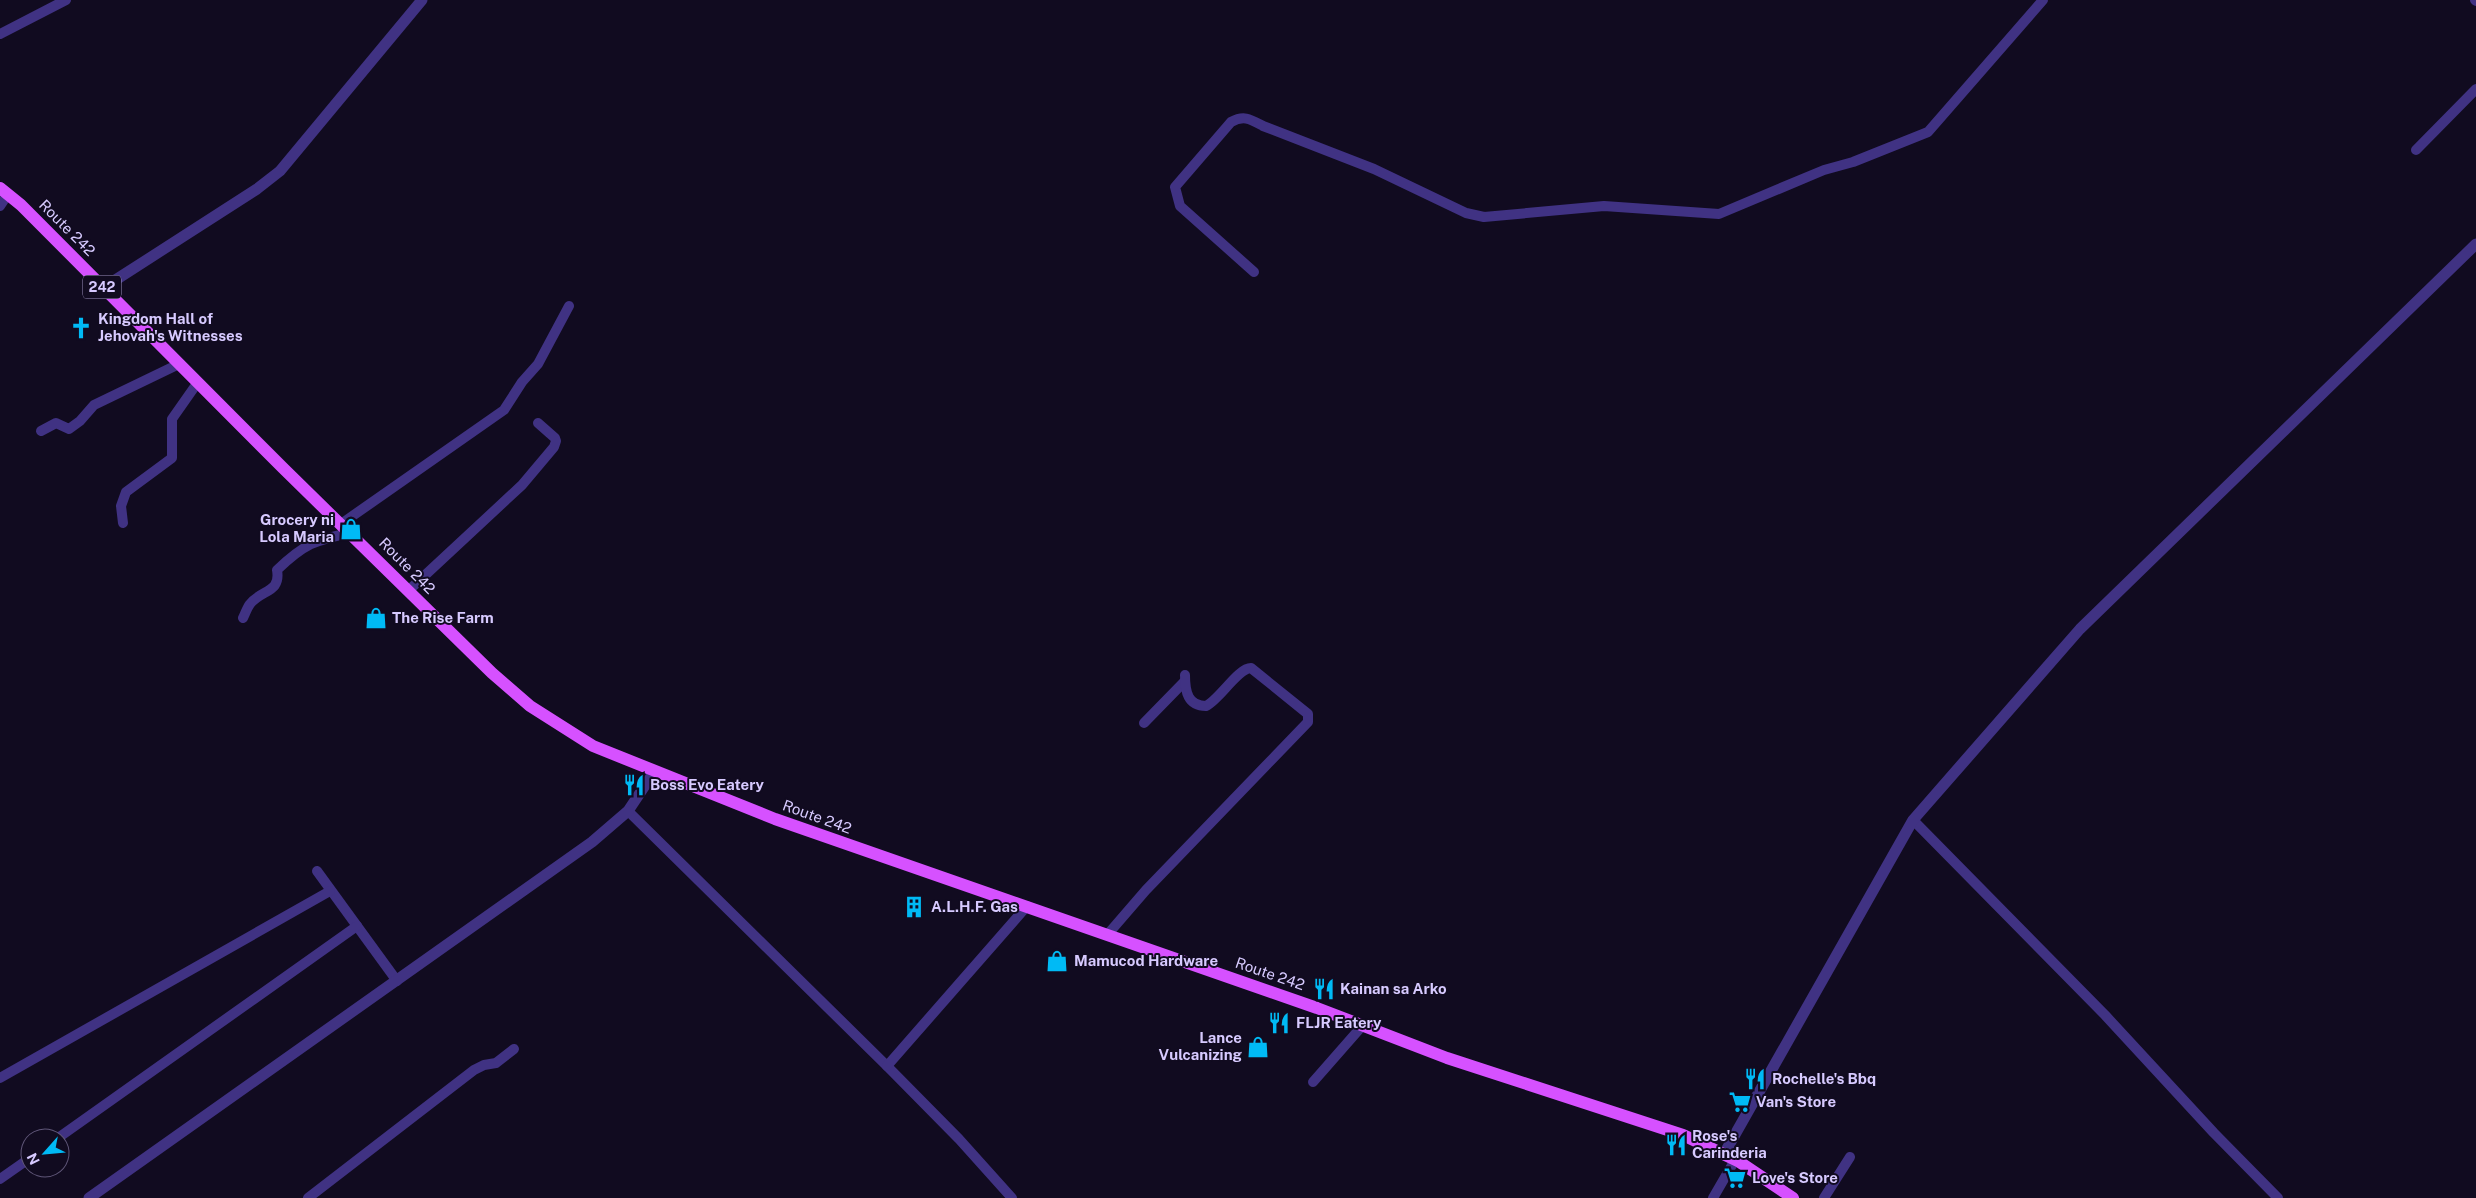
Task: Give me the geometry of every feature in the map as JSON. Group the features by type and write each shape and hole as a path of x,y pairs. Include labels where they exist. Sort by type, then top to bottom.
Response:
{"main road":[{"name":"Route 242","path":"4,191 230,414 282,468 492,673 530,706 593,746 775,819 1108,934 1363,1025 1447,1058 1683,1135 1729,1157 1793,1198"}],"street":[{"path":"0,34 66,0"},
{"path":"103,288 257,189 280,171 422,0"},
{"path":"1254,272 1180,206 1175,187 1230,122 1240,117 1246,117 1263,126 1374,169 1466,213 1484,217 1538,210 1604,206 1719,214 1824,170 1852,162 1928,132 2043,0"},
{"path":"2416,150 2476,89"},
{"path":"0,206 4,191"},
{"path":"1713,1198 1729,1157 1913,820 2080,629 2476,244"},
{"path":"243,618 250,605 275,586 278,579 277,570 285,562 317,540 346,529 504,410 538,364 568,306"},
{"path":"41,431 56,423 69,429 80,421 94,405 179,364"},
{"path":"123,523 120,506 126,492 172,458 172,420 200,385"},
{"path":"408,591 522,485 554,447 555,438 538,423"},
{"path":"1108,934 1146,890 1308,722 1308,714 1251,668 1244,669 1226,689 1206,706 1193,704 1190,700 1185,678 1144,722"},
{"path":"89,1198 592,842 628,811 654,772"},
{"path":"628,811 888,1066 959,1139 1012,1198"},
{"path":"1913,820 2105,1015 2214,1133 2278,1198"},
{"path":"317,872 397,981"},
{"path":"0,1078 330,890"},
{"path":"888,1066 1027,906"},
{"path":"70,1129 357,926"},
{"path":"1313,1082 1363,1025"},
{"path":"308,1198 474,1070 484,1065 496,1063 514,1049"},
{"path":"1824,1198 1850,1157"},
{"path":"0,1179 20,1165"}],"place":[{"name":"Kingdom Hall of Jehovah's Witnesses","path":"81,328"},
{"name":"Grocery ni Lola Maria","path":"351,529"},
{"name":"The Rise Farm","path":"376,618"},
{"name":"Boss Evo Eatery","path":"634,785"},
{"name":"A.L.H.F. Gas","path":"914,907"},
{"name":"Mamucod Hardware","path":"1057,961"},
{"name":"Kainan sa Arko","path":"1324,989"},
{"name":"FLJR Eatery","path":"1279,1023"},
{"name":"Lance Vulcanizing","path":"1258,1047"},
{"name":"Rochelle's Bbq","path":"1755,1079"},
{"name":"Van's Store","path":"1740,1102"},
{"name":"Rose's Carinderia","path":"1676,1145"},
{"name":"Love's Store","path":"1735,1178"}]}
